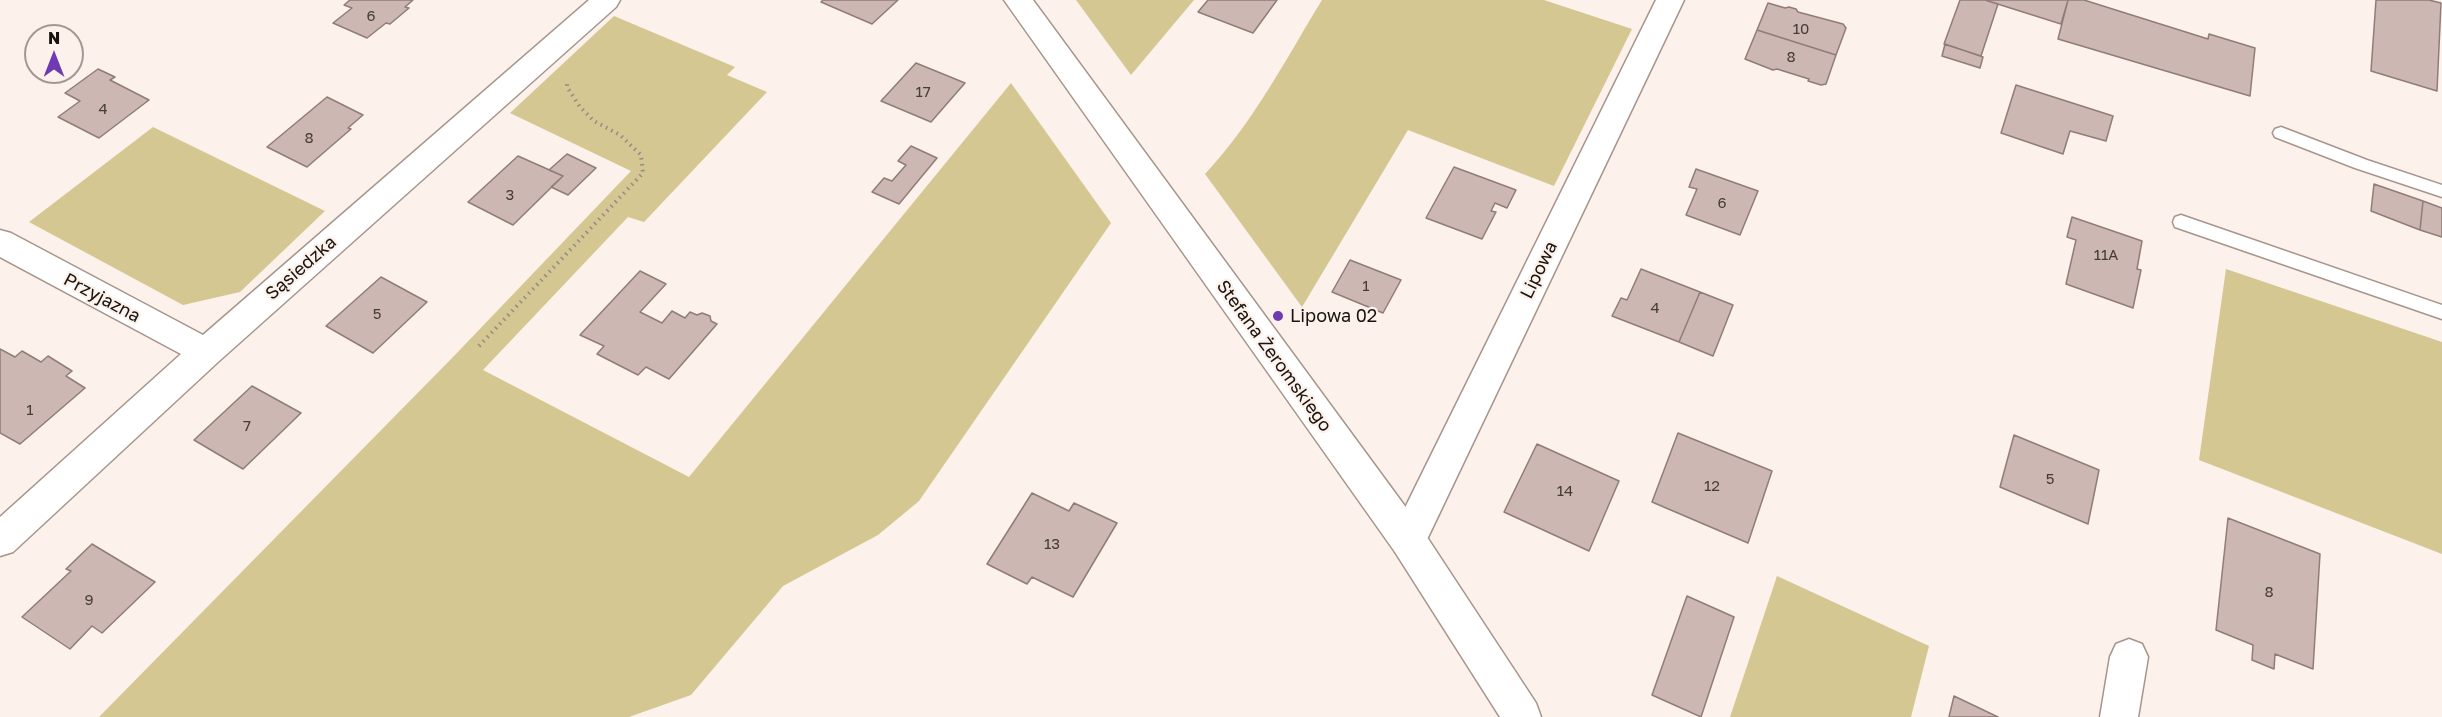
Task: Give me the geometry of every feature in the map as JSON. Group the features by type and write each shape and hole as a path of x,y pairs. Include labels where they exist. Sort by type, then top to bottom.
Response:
{"street":[{"name":"Sąsiedzka","path":"0,540 206,352 606,0"},
{"name":"Stefana Żeromskiego","path":"1018,0 1408,540 1522,717"},
{"name":"Lipowa","path":"1408,540 1670,0"},
{"name":"Przyjazna","path":"0,242 206,352"},
{"path":"2119,717 2129,657"}],"lane":[{"path":"2280,133 2361,165 2442,191"},
{"path":"2181,222 2442,312"}],"path":[{"path":"479,346 643,173 641,155 620,135 594,121 580,107 567,87 567,66 575,28"}],"shaded area":[{"path":"1076,0 1194,0 1131,75"},
{"path":"1322,0 1544,0 1632,29 1554,186 1408,130 1302,307 1205,174 1254,112"},
{"path":"614,16 735,67 727,75 767,92 644,222 628,217 483,370 689,477 1011,83 1111,223 919,501 878,535 783,586 691,695 629,717 99,717 454,356 631,171 510,113"},
{"path":"153,127 325,211 240,292 183,305 29,222"},
{"path":"2226,269 2442,342 2442,554 2199,460"},
{"path":"1777,576 1929,646 1911,717 1730,717"}],"building":[{"path":"350,0 413,0 405,7 409,8 390,24 386,23 367,38 333,23 352,8 344,5"},
{"path":"823,0 898,0 872,24 821,2"},
{"path":"1208,0 1277,0 1253,33 1198,12"},
{"path":"1960,0 1985,0 1998,4 1981,56 1944,44"},
{"path":"1985,0 2068,0 2061,24"},
{"path":"2068,0 2084,0 2208,39 2209,34 2255,48 2250,96 2058,39"},
{"path":"2376,0 2429,0 2441,3 2437,91 2371,71"},
{"path":"1768,3 1789,7 1798,12 1843,24 1846,28 1836,55 1757,30"},
{"path":"1757,30 1836,55 1826,84 1821,85 1808,81 1809,79 1777,69 1773,70 1745,59"},
{"path":"1945,44 1983,57 1980,68 1942,56"},
{"path":"916,63 965,83 931,122 881,101"},
{"path":"98,69 115,77 110,80 149,100 99,138 58,117 80,101 65,93 77,84 84,84 84,79"},
{"path":"2016,85 2113,116 2106,141 2070,131 2063,154 2001,133"},
{"path":"327,97 363,115 348,128 351,129 307,167 267,147"},
{"path":"911,146 937,158 899,204 872,192 884,178 892,181 906,165 898,161"},
{"path":"567,154 596,168 568,195 551,187 563,176 549,170"},
{"path":"518,156 563,176 513,225 468,202"},
{"path":"1454,167 1516,190 1507,208 1495,203 1491,211 1496,212 1482,239 1426,218"},
{"path":"1696,169 1758,191 1740,235 1686,215 1697,189 1689,187"},
{"path":"2374,184 2423,201 2420,230 2371,211"},
{"path":"2423,201 2442,208 2442,237 2420,230"},
{"path":"2072,217 2142,241 2137,269 2141,270 2133,308 2066,284 2076,240 2067,237"},
{"path":"1350,260 1401,280 1383,313 1332,292"},
{"path":"1641,269 1700,292 1679,342 1612,316 1621,298 1627,300"},
{"path":"640,271 666,284 640,312 662,323 672,311 685,318 690,312 697,315 702,313 710,316 711,321 717,324 669,379 646,367 638,375 597,354 604,346 580,335"},
{"path":"381,277 427,302 373,353 326,326"},
{"path":"1700,292 1733,305 1713,356 1679,342"},
{"path":"0,349 15,357 22,351 41,362 48,356 72,371 66,376 85,388 20,444 0,433"},
{"path":"252,386 301,413 243,469 194,440"},
{"path":"1678,433 1772,471 1748,543 1652,502"},
{"path":"2014,435 2099,470 2088,524 2000,487"},
{"path":"1537,444 1619,481 1589,551 1504,512"},
{"path":"1032,493 1069,511 1074,503 1117,523 1073,597 1032,577 1027,584 987,564"},
{"path":"2228,518 2320,554 2313,669 2275,654 2274,669 2252,660 2253,645 2216,630"},
{"path":"92,544 155,582 102,633 92,626 70,649 22,617 71,571 66,569"},
{"path":"1687,596 1734,617 1701,717 1652,695"},
{"path":"1954,696 1998,717 1949,717"}],"place":[{"name":"Lipowa 02","path":"1278,316"}]}
